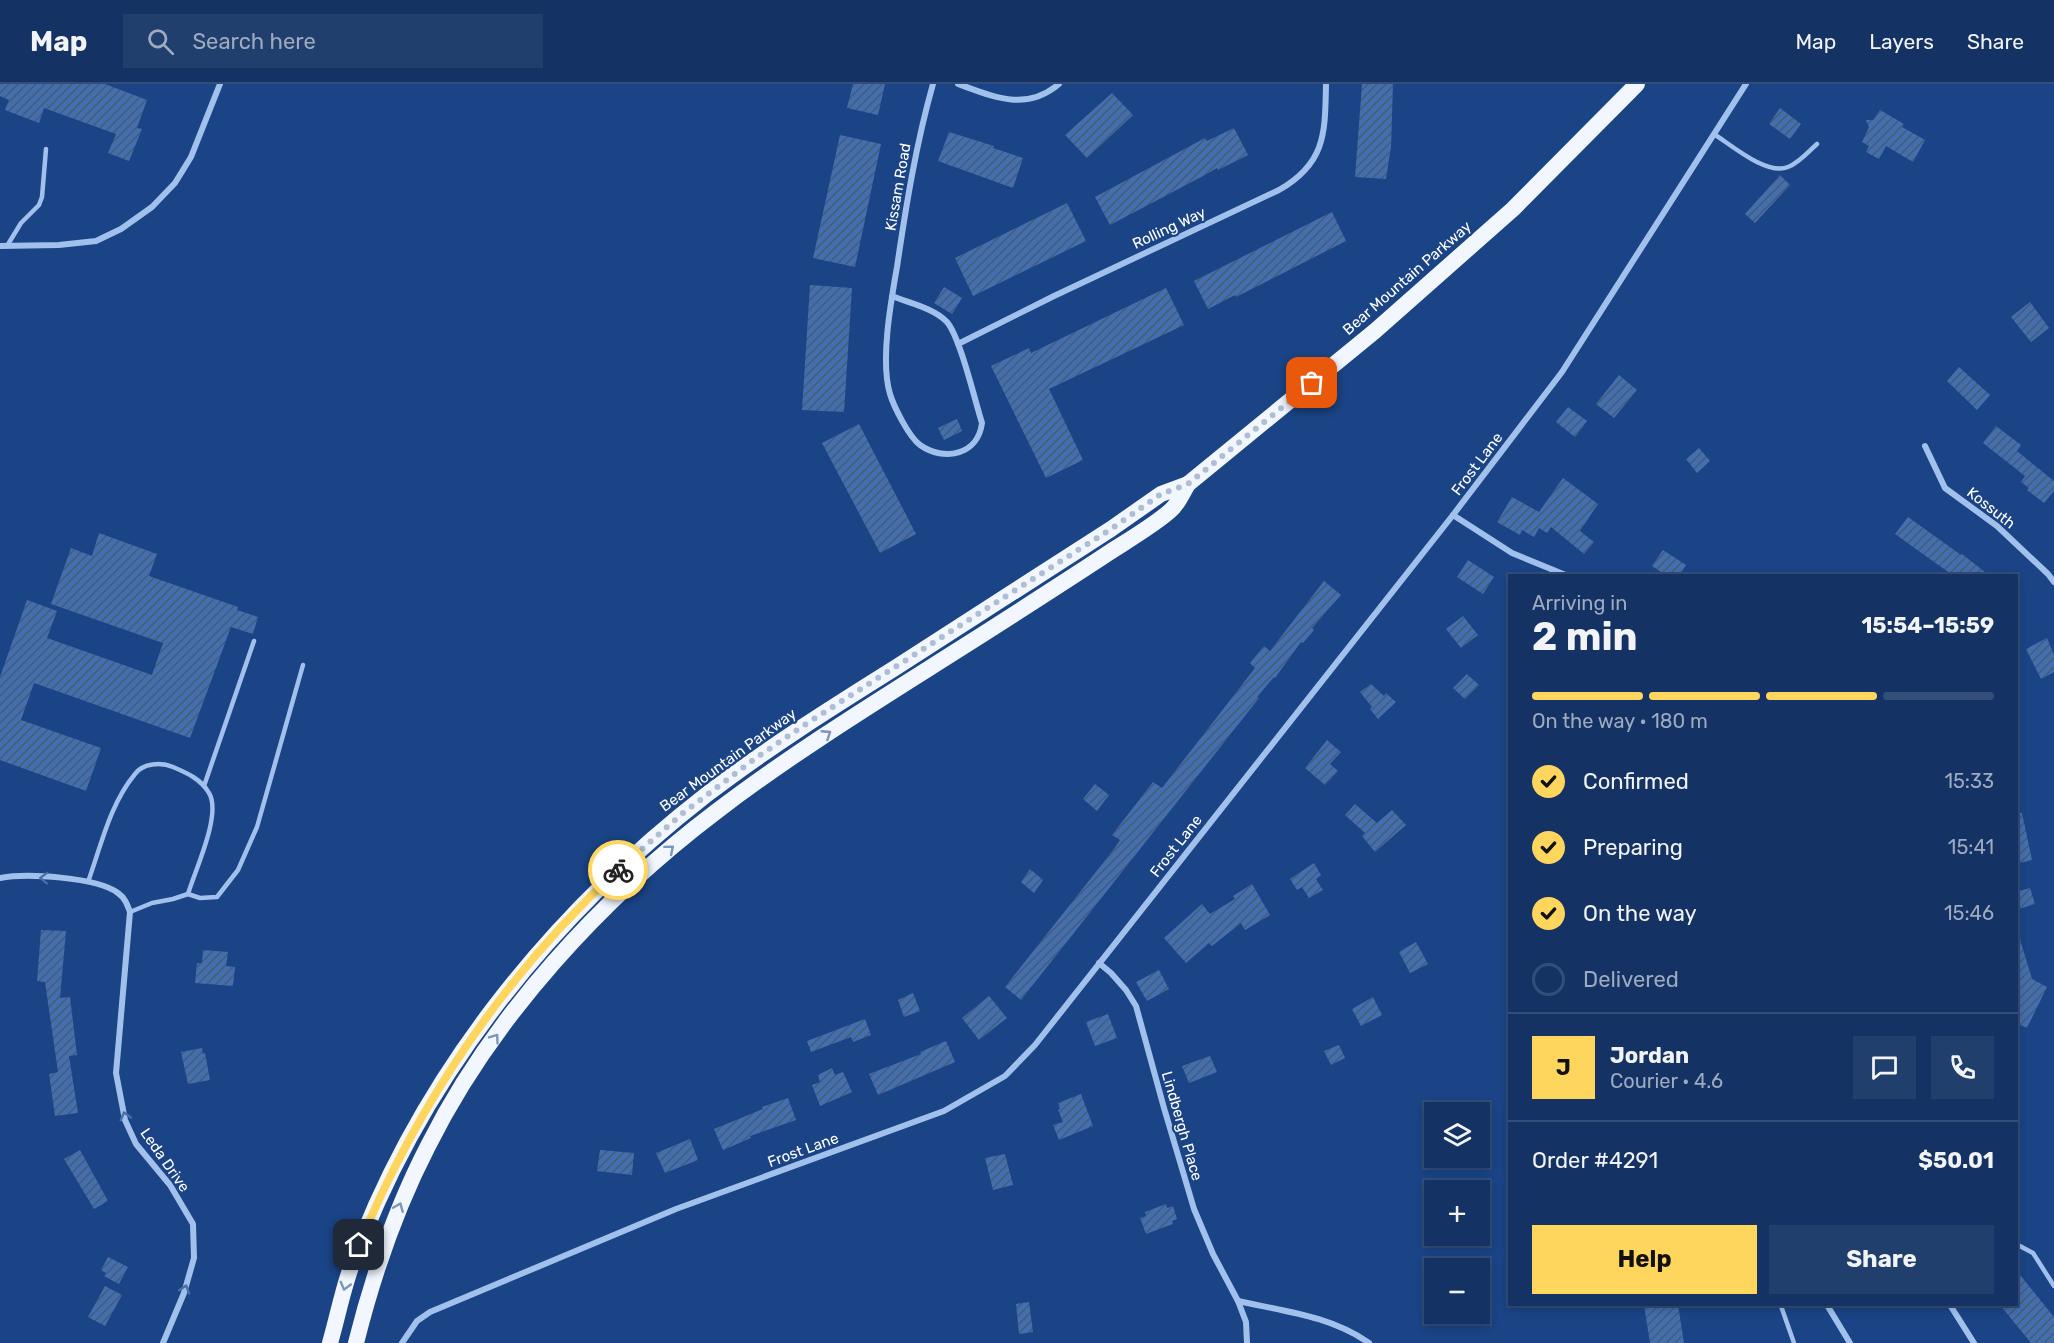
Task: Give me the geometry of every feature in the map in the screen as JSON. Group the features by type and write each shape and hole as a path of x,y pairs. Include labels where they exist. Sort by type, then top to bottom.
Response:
{"highway":[{"name":"Bear Mountain Parkway","path":"356,1343 372,1284 395,1216 429,1143 458,1094 509,1018 585,929 673,847 766,775 1116,548 1172,509 1188,484 1375,331 1513,209 1637,84"},
{"name":"Bear Mountain Parkway","path":"330,1343 349,1274 363,1236 426,1108 500,999 531,960 593,894 683,813 756,758 1111,529 1161,494 1188,484"}],"street":[{"path":"4,246 59,245 96,241 121,229 152,207 175,183 191,157 220,84"},
{"name":"Kissam Road","path":"933,84 923,120 892,296 887,371 890,394 910,435 920,445 945,456 958,453 974,444 981,435 982,423 958,344"},
{"path":"958,84 992,96 1014,100 1033,99 1048,93 1059,84"},
{"name":"Rolling Way","path":"958,344 1295,181 1313,161 1325,130 1326,84"},
{"name":"Frost Lane","path":"402,1343 417,1322 430,1312 676,1209 944,1111 1005,1076 1035,1045 1453,515 1562,372 1746,84"},
{"path":"892,296 937,315 948,323 958,344"},
{"name":"Kossuth","path":"1925,446 1945,488 1997,526 2054,582"},
{"path":"1453,515 1512,553 1563,574"},
{"path":"0,878 11,876 64,878 99,884 117,892 126,901 130,912"},
{"name":"Leda Drive","path":"130,912 116,1073 123,1111 136,1144 170,1185 193,1224 194,1258 184,1293 163,1343"},
{"name":"Lindbergh Place","path":"1099,963 1126,990 1136,1006 1194,1209 1213,1254 1238,1301 1246,1322 1247,1343"},
{"path":"1238,1301 1328,1321 1355,1333 1369,1343"},
{"path":"1828,1306 1850,1343"},
{"path":"1951,1306 1974,1343"}],"lane":[{"path":"1714,134 1757,163 1778,169 1785,169 1798,161 1817,144"},
{"path":"4,246 21,223 39,205 42,197 46,149"},
{"path":"204,786 254,641"},
{"path":"130,912 152,903 188,894 200,898 217,897 238,870 257,827 303,665"},
{"path":"88,882 118,798 136,771 150,765 168,765 199,781 211,795 212,822 188,894"},
{"path":"2018,1245 2032,1253 2054,1286"},
{"path":"1781,1306 1794,1343"}],"building":[{"path":"0,84 105,84 147,100 137,128 142,129 129,161 108,153 116,134 44,108 39,123 5,110 9,100 0,96"},
{"path":"853,84 885,84 878,115 847,108"},
{"path":"1362,84 1393,84 1391,147 1386,179 1355,177"},
{"path":"1112,93 1133,115 1087,158 1065,135"},
{"path":"1780,108 1801,124 1790,139 1769,124"},
{"path":"1880,110 1904,124 1902,127 1925,140 1913,162 1886,146 1879,159 1866,152 1869,146 1862,142 1869,127 1866,120 1873,120"},
{"path":"1234,128 1248,155 1218,170 1217,168 1110,225 1095,197 1205,138 1207,141"},
{"path":"949,132 1023,158 1013,188 938,161"},
{"path":"840,135 881,144 855,267 813,258"},
{"path":"1780,175 1790,185 1755,223 1745,214"},
{"path":"1067,203 1086,241 973,296 955,258"},
{"path":"1332,212 1346,241 1208,309 1194,281"},
{"path":"810,285 852,288 844,412 802,410"},
{"path":"944,287 962,298 952,314 934,303"},
{"path":"1166,288 1184,325 1049,389 1083,460 1046,478 991,366 1029,348 1031,353"},
{"path":"2030,302 2049,328 2031,342 2011,317"},
{"path":"1959,367 1990,395 1977,410 1947,381"},
{"path":"1619,375 1637,390 1614,418 1596,404"},
{"path":"1568,407 1587,421 1575,437 1556,422"},
{"path":"957,419 962,431 944,440 938,428"},
{"path":"859,424 916,534 880,553 822,443"},
{"path":"1996,426 2021,445 2017,451 2054,481 2054,491 2044,503 2027,490 2029,488 2021,482 2025,476 1983,443"},
{"path":"1699,448 1710,461 1697,473 1686,459"},
{"path":"1563,478 1598,504 1580,531 1594,542 1584,554 1551,527 1547,533 1539,528 1534,537 1522,530 1520,535 1497,522 1512,497 1539,512"},
{"path":"1908,517 1987,574 1951,574 1895,534"},
{"path":"99,533 157,554 149,576 238,607 237,610 258,617 253,634 231,627 190,738 34,683 21,720 101,748 86,791 0,760 0,677 27,600 57,611 47,638 152,675 163,643 51,604 71,548 92,556"},
{"path":"1663,550 1686,565 1680,574 1664,574 1652,566"},
{"path":"1468,560 1494,577 1483,594 1457,577"},
{"path":"1324,581 1341,595 1312,628 1314,630 1303,643 1301,642 1275,678 1257,697 1259,698 1021,1000 1005,987 1114,849 1120,840 1112,835 1153,782 1162,788 1255,668 1250,663 1264,646 1270,651"},
{"path":"1463,616 1478,635 1461,648 1446,629"},
{"path":"2047,638 2054,655 2054,672 2041,679 2026,649"},
{"path":"1467,674 1479,685 1465,699 1453,688"},
{"path":"1371,684 1384,696 1386,693 1396,702 1378,719 1360,692"},
{"path":"1327,740 1341,752 1330,764 1338,771 1325,785 1305,768"},
{"path":"1095,784 1109,795 1097,811 1083,799"},
{"path":"1355,804 1377,823 1392,810 1406,825 1375,852 1362,836 1365,833 1345,815"},
{"path":"2018,813 2022,813 2032,860 2018,864"},
{"path":"1314,863 1321,875 1316,879 1323,890 1309,898 1302,887 1297,890 1290,879"},
{"path":"1030,869 1043,880 1034,893 1021,882"},
{"path":"1252,884 1270,915 1245,930 1241,923 1212,946 1209,943 1186,963 1164,938 1202,904 1210,914 1235,899 1233,896"},
{"path":"2030,888 2035,904 2018,909 2018,891"},
{"path":"41,930 66,931 60,998 70,997 77,1055 69,1056 78,1113 55,1116 49,1074 58,1072 45,982 37,981"},
{"path":"2018,936 2032,979 2047,987 2027,1028 2018,1024"},
{"path":"1416,942 1428,964 1410,973 1399,952"},
{"path":"203,950 228,952 226,966 235,967 233,986 195,983 197,963 202,963"},
{"path":"1159,970 1169,989 1147,1001 1136,982"},
{"path":"913,993 920,1011 904,1017 898,1000"},
{"path":"989,996 1007,1018 979,1040 962,1018"},
{"path":"1373,997 1382,1015 1361,1026 1352,1009"},
{"path":"1108,1014 1117,1038 1095,1046 1086,1022"},
{"path":"865,1019 871,1035 853,1042 851,1037 811,1052 807,1041"},
{"path":"946,1041 955,1062 878,1095 869,1074 921,1054 920,1052"},
{"path":"1339,1045 1345,1058 1331,1065 1324,1051"},
{"path":"202,1048 210,1080 188,1084 181,1052"},
{"path":"1210,1056 1217,1072 1189,1083 1182,1066"},
{"path":"832,1068 835,1075 843,1072 852,1092 820,1106 812,1085 820,1082 818,1075"},
{"path":"1081,1094 1093,1126 1059,1140 1053,1125 1063,1122 1058,1103"},
{"path":"788,1098 796,1120 750,1136 751,1138 723,1150 714,1129"},
{"path":"690,1139 698,1160 665,1173 656,1153"},
{"path":"80,1150 108,1201 94,1209 64,1159"},
{"path":"600,1150 634,1153 632,1175 597,1171"},
{"path":"1005,1154 1013,1185 993,1190 985,1158"},
{"path":"1166,1204 1167,1208 1173,1206 1177,1219 1172,1221 1173,1224 1146,1234 1140,1218 1146,1216 1145,1212"},
{"path":"108,1257 128,1267 119,1284 104,1276 106,1273 101,1270"},
{"path":"2018,1272 2054,1317 2054,1343 2031,1343 2001,1306 2018,1306"},
{"path":"105,1286 122,1295 105,1326 88,1317"},
{"path":"1029,1302 1033,1332 1019,1334 1016,1304"},
{"path":"1644,1306 1678,1306 1684,1343 1650,1343"}],"way so far":[{"path":"618,870 683,813 756,758 1111,529 1161,494 1188,484 1312,383"}],"route":[{"path":"359,1245 411,1135 475,1032 531,960 618,870"}]}
